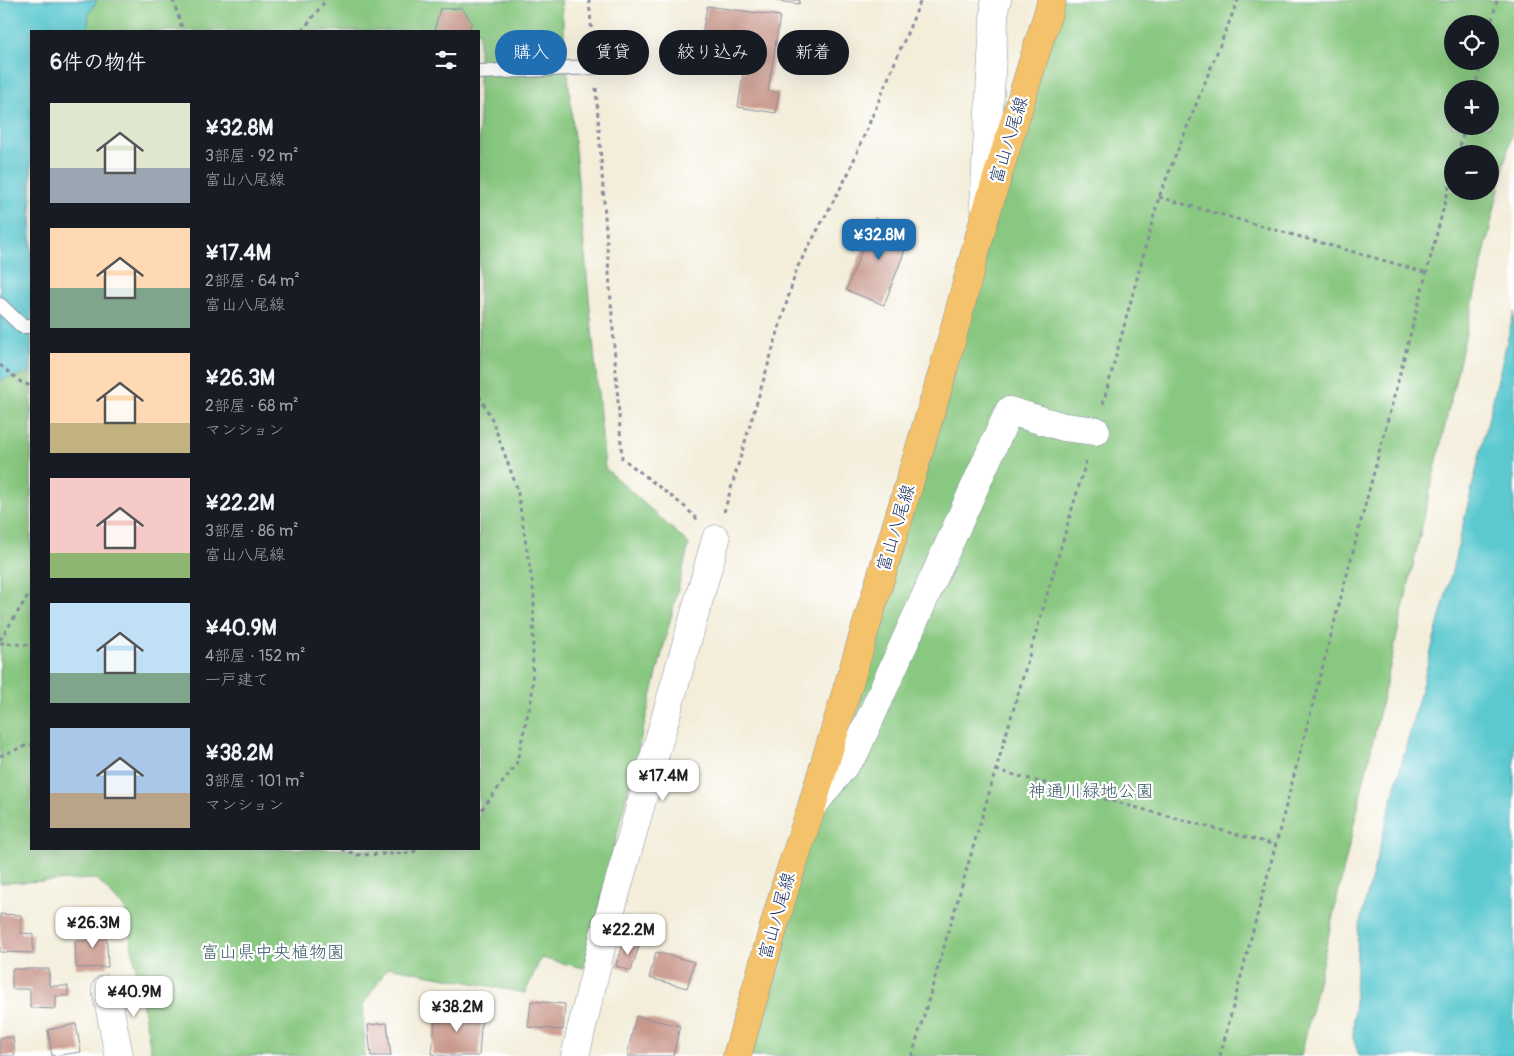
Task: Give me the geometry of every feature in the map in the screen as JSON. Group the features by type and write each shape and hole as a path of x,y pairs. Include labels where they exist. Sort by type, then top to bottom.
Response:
{"main road":[{"name":"富山八尾線","path":"737,1056 786,884 944,371 983,223 1052,0"}],"street":[{"path":"983,223 992,1"},
{"path":"810,809 856,752 1009,411 1064,427 1096,431"},
{"path":"575,1056 605,931 716,539"},
{"path":"106,989 119,1056"}],"lane":[{"path":"480,72 577,68"},
{"path":"0,305 22,326 30,326"}],"path":[{"path":"173,0 183,30"},
{"path":"303,30 326,0"},
{"path":"589,0 591,30"},
{"path":"595,75 622,458 685,507 716,539 797,268 848,174 921,0"},
{"path":"912,1056 1096,431 1159,197 1238,0"},
{"path":"1493,15 1497,0"},
{"path":"1159,197 1428,273"},
{"path":"1220,1056 1446,200"},
{"path":"0,365 20,382 30,386"},
{"path":"480,398 491,417 517,488 534,594 532,696 516,765 480,810"},
{"path":"30,593 0,641 30,645"},
{"path":"0,756 30,745"},
{"path":"996,770 1276,845"},
{"path":"344,850 357,855 411,853 417,850"}],"green space":[{"name":"富山県中央植物園","path":"0,0 561,0 564,30 495,30 495,75 567,75 567,64 605,468 689,544 584,968 541,958 525,993 388,967 363,1005 365,1056 152,1056 125,909 97,879 0,883"},
{"name":"神通川緑地公園","path":"1052,0 1514,0 1514,123 1499,189 1499,145 1444,145 1444,200 1496,200 1301,1056 737,1056"}],"water":[{"path":"0,0 97,0 89,14 87,30 30,30 30,372 0,380"},
{"path":"1514,312 1514,1056 1359,1056 1353,1037 1358,930 1453,567"}],"building":[{"path":"777,0 800,0 799,4"},
{"path":"707,6 780,16 768,91 779,93 776,113 738,107 743,75 767,75 767,30 703,30"},
{"path":"462,8 472,23 468,30 437,30 435,28 440,9"},
{"path":"875,218 912,232 884,305 846,290"},
{"path":"0,914 21,915 21,933 33,934 33,953 0,952"},
{"path":"106,927 108,967 76,968 75,941 86,941 85,928"},
{"path":"624,941 639,946 631,971 616,966"},
{"path":"656,952 694,962 687,988 649,978"},
{"path":"12,969 49,969 49,986 68,986 68,996 56,996 56,1009 30,1008 30,989 12,989"},
{"path":"531,1001 565,1004 563,1030 528,1027"},
{"path":"436,1009 482,1013 479,1056 432,1054"},
{"path":"636,1016 680,1026 673,1056 627,1056"},
{"path":"387,1023 391,1056 371,1056 368,1025"},
{"path":"76,1024 81,1052 52,1056 48,1030"},
{"path":"13,1037 15,1056 0,1056 0,1038"}]}
